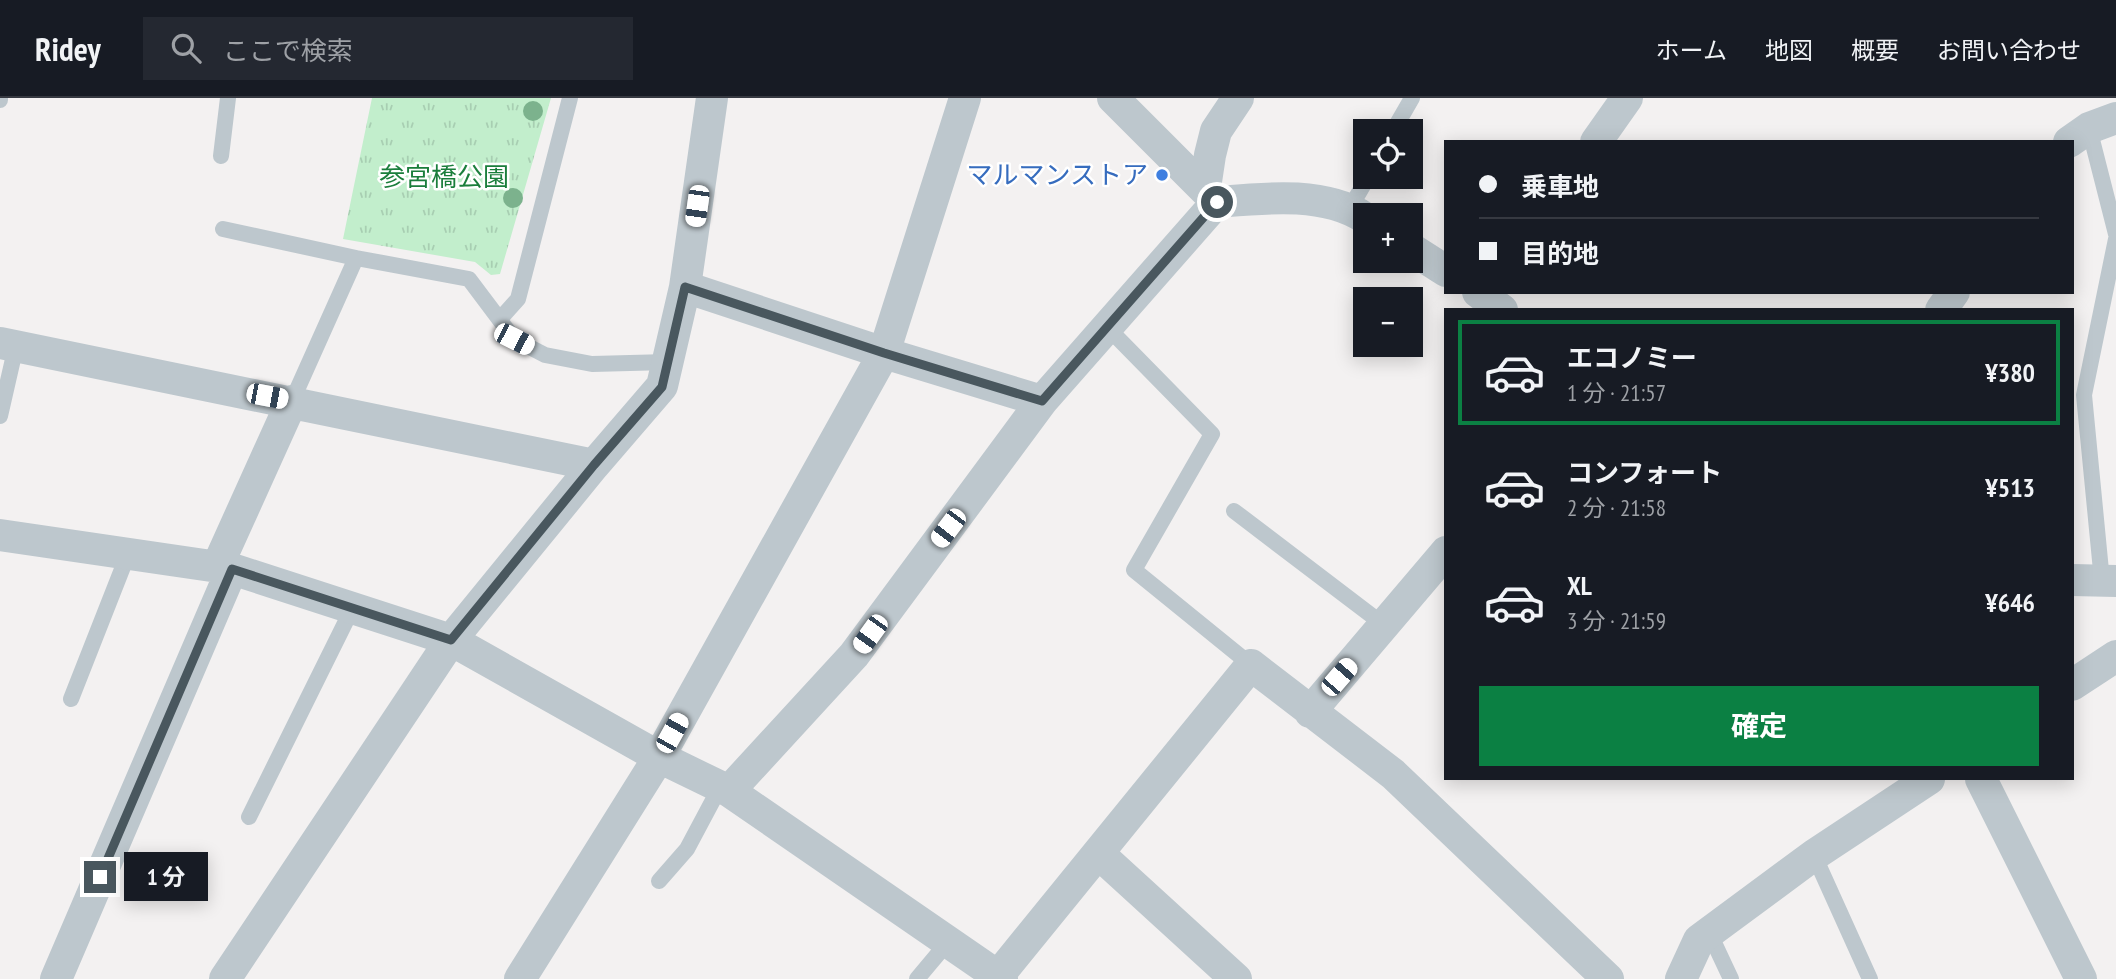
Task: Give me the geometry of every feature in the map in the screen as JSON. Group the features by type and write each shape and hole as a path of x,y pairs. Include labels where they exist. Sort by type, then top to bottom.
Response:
{"street":[{"path":"225,979 451,640 594,465 662,387 685,287 712,98"},
{"path":"520,979 659,757 884,353 965,98"},
{"path":"1113,98 1211,195 1286,197 1353,212"},
{"path":"724,789 855,655 1042,401 1107,327 1211,195 1216,131 1238,98"},
{"path":"1597,140 1627,98"},
{"path":"1423,256 1444,270"},
{"path":"685,287 884,353 1042,401"},
{"path":"8,344 594,465"},
{"path":"56,979 292,401"},
{"path":"0,535 224,568 451,640 659,757 724,789 1000,977 1251,665 1393,774 1608,979"},
{"path":"1310,712 1444,554"},
{"path":"2074,684 2116,656"},
{"path":"1681,979 1699,940 1814,855 1927,780"},
{"path":"1982,780 2081,979"},
{"path":"1098,853 1236,979"}],"lane":[{"path":"221,156 228,98"},
{"path":"500,319 518,299 570,98"},
{"path":"1401,119 1412,98"},
{"path":"2091,129 2116,237 2084,395 2097,581"},
{"path":"223,229 469,279 514,339 545,355 592,365 668,362"},
{"path":"292,401 356,258"},
{"path":"1107,327 1212,434 1134,570 1251,665"},
{"path":"0,416 8,344"},
{"path":"1234,511 1384,625"},
{"path":"71,699 128,554"},
{"path":"249,817 352,608"},
{"path":"659,881 687,849 724,789"},
{"path":"1814,855 1870,979"},
{"path":"1709,932 1731,979"},
{"path":"917,979 948,942"}],"green space":[{"name":"参宮橋公園","path":"372,98 551,98 500,274 491,275 475,262 343,239"}],"place":[{"name":"マルマンストア","path":"1162,175"}],"route":[{"path":"100,877 232,569 451,640 594,465 662,387 685,287 884,353 1042,401 1217,202"}]}
